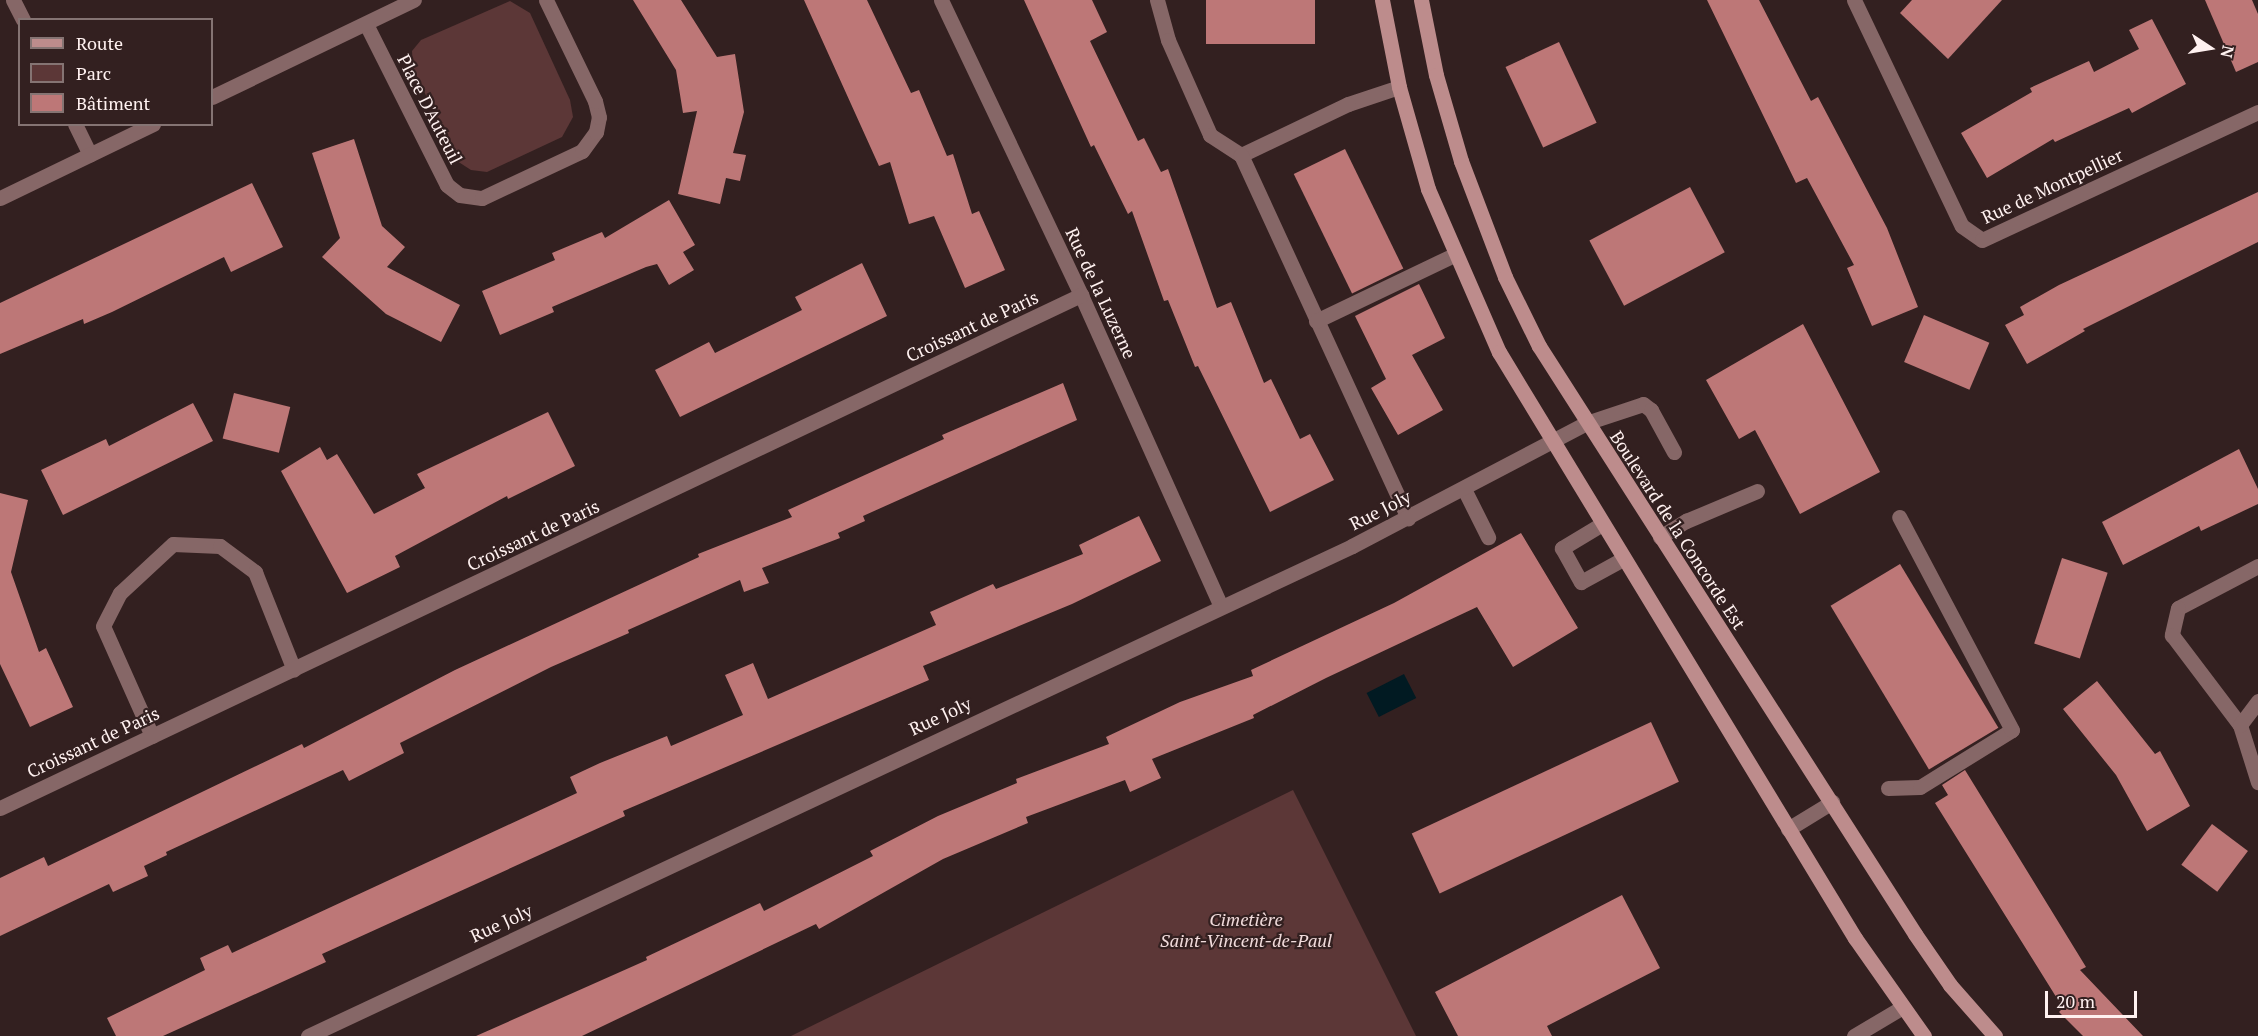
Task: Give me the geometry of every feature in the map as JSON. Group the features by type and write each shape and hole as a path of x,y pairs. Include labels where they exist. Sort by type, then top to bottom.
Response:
{"street":[{"path":"14,0 22,18"},
{"name":"Place D'Auteuil","path":"366,24 447,185 460,195 482,198 582,151 596,132 598,117 595,101 546,0"},
{"name":"Rue de la Luzerne","path":"941,0 1081,295 1220,605"},
{"path":"1157,0 1168,40 1210,135 1241,155 1408,518"},
{"path":"1382,0 1399,87 1428,189 1454,255 1499,352 1788,829 1901,1008 1923,1036"},
{"name":"Boulevard de la Concorde Est","path":"1421,0 1443,102 1480,214 1528,326 1586,423 1935,964 1995,1036"},
{"name":"Rue de Montpellier","path":"1854,0 1962,226 1982,240 2258,112"},
{"path":"213,97 366,24 409,1"},
{"path":"1241,155 1348,104 1399,87"},
{"path":"76,126 90,155"},
{"path":"0,198 149,126"},
{"path":"1316,321 1454,255"},
{"name":"Croissant de Paris","path":"0,808 1081,295"},
{"name":"Rue Joly","path":"308,1036 1408,518 1586,423 1643,404 1651,410 1674,452"},
{"path":"1464,489 1488,537"},
{"path":"1660,537 1686,521 1757,491"},
{"path":"1888,788 1920,787 2012,730 1899,517"},
{"path":"1602,524 1562,548 1581,582 1623,558"},
{"path":"152,736 103,626 120,593 173,544 220,546 255,572 294,670"},
{"path":"2258,566 2178,608 2172,635 2241,725 2258,782"},
{"path":"2241,725 2258,701"},
{"path":"1788,829 1832,802"},
{"path":"1854,1036 1901,1008"}],"green space":[{"path":"510,1 530,13 570,100 573,117 562,137 487,172 471,170 457,161 413,68 412,51 421,40"},
{"name":"Cimetière Saint-Vincent-de-Paul","path":"1293,790 1416,1036 791,1036"}],"water":[{"path":"1404,674 1416,698 1379,717 1367,693"}],"building":[{"path":"633,0 681,0 717,57 735,54 744,112 733,153 746,155 740,181 726,178 720,204 678,194 697,111 683,113 676,70"},
{"path":"804,0 867,0 911,93 919,90 947,156 953,154 972,214 979,211 1005,270 965,288 934,216 909,224 890,162 879,166"},
{"path":"1024,0 1092,0 1107,32 1090,41 1138,141 1144,138 1161,172 1168,169 1217,308 1231,302 1264,383 1271,379 1300,439 1310,434 1334,480 1270,512 1198,366 1195,367 1168,300 1164,301 1132,211 1128,214 1094,145 1091,147"},
{"path":"1206,0 1315,0 1315,44 1206,44"},
{"path":"1707,0 1759,0 1811,101 1818,97 1887,228 1918,307 1872,326 1847,268 1854,265 1807,178 1796,183"},
{"path":"1912,0 2002,0 1948,59 1900,13"},
{"path":"2205,0 2252,0 2258,14 2258,62 2236,72"},
{"path":"2152,19 2186,84 2132,113 2129,108 2055,142 2053,139 1987,178 1961,133 2032,92 2030,88 2089,61 2094,72 2139,49 2129,30"},
{"path":"1559,42 1597,123 1543,148 1506,67"},
{"path":"354,139 382,226 405,247 387,267 460,305 441,342 386,314 322,257 340,238 312,153"},
{"path":"1345,149 1403,269 1352,294 1294,174"},
{"path":"252,183 283,247 231,272 224,257 112,312 84,324 83,319 0,354 0,303"},
{"path":"1690,187 1725,252 1624,306 1589,241"},
{"path":"2258,192 2258,242 2083,329 2085,331 2027,364 2005,325 2024,315 2020,307 2059,285"},
{"path":"669,200 695,245 683,252 694,270 669,285 657,264 646,267 552,307 554,312 500,335 482,291 555,260 552,253 602,232 605,238"},
{"path":"862,263 887,316 680,417 655,370 709,342 715,353 802,310 795,297"},
{"path":"1419,284 1445,338 1412,355 1443,410 1398,435 1371,388 1386,379 1355,316"},
{"path":"1924,315 1989,343 1969,390 1904,362"},
{"path":"1803,324 1880,472 1800,514 1755,430 1739,439 1706,380"},
{"path":"1063,383 1077,420 863,516 865,521 838,533 840,538 762,568 769,583 744,592 740,580 628,630 629,633 551,667 400,743 404,753 349,781 343,770 166,852 167,855 144,866 148,876 113,892 109,884 0,936 0,878 44,857 48,866 302,744 304,748 455,670 699,557 698,554 792,517 788,510 944,439 942,435"},
{"path":"234,393 290,407 279,453 223,439"},
{"path":"193,403 213,441 63,515 41,470 106,439 109,446"},
{"path":"548,412 575,466 508,499 507,496 395,556 400,567 347,593 281,471 320,447 327,460 337,454 374,514 425,488 417,474"},
{"path":"2239,449 2258,489 2258,504 2201,531 2199,526 2123,565 2102,522"},
{"path":"0,493 28,500 11,572 39,652 46,648 73,707 30,727 0,664"},
{"path":"1139,516 1161,561 1072,604 923,666 929,680 623,811 625,816 322,954 326,962 163,1036 116,1036 107,1018 205,970 200,958 228,945 232,953 577,793 570,777 667,736 671,746 743,715 725,675 753,663 768,699 936,625 930,612 993,584 996,589 1083,554 1079,545"},
{"path":"1521,533 1578,628 1513,667 1477,607 1326,678 1253,715 1254,718 1152,759 1161,778 1130,792 1125,780 1026,817 1028,823 943,859 819,929 816,924 582,1036 476,1036 647,960 646,957 760,903 764,911 873,856 870,851 938,816 1017,783 1016,779 1109,744 1106,737 1180,702 1253,676 1251,670 1394,603"},
{"path":"2062,558 2108,573 2080,658 2034,644"},
{"path":"1900,564 1998,728 1929,769 1831,606"},
{"path":"2097,681 2155,754 2160,751 2190,806 2147,831 2116,775 2063,709"},
{"path":"1651,722 1679,782 1440,893 1412,834"},
{"path":"1965,770 2086,967 2080,970 2143,1036 2083,1036 2059,1012 2063,1008 1935,803 1948,795 1942,785"},
{"path":"2212,824 2248,851 2217,892 2181,865"},
{"path":"1622,895 1660,968 1547,1026 1552,1036 1458,1036 1435,992"}]}
